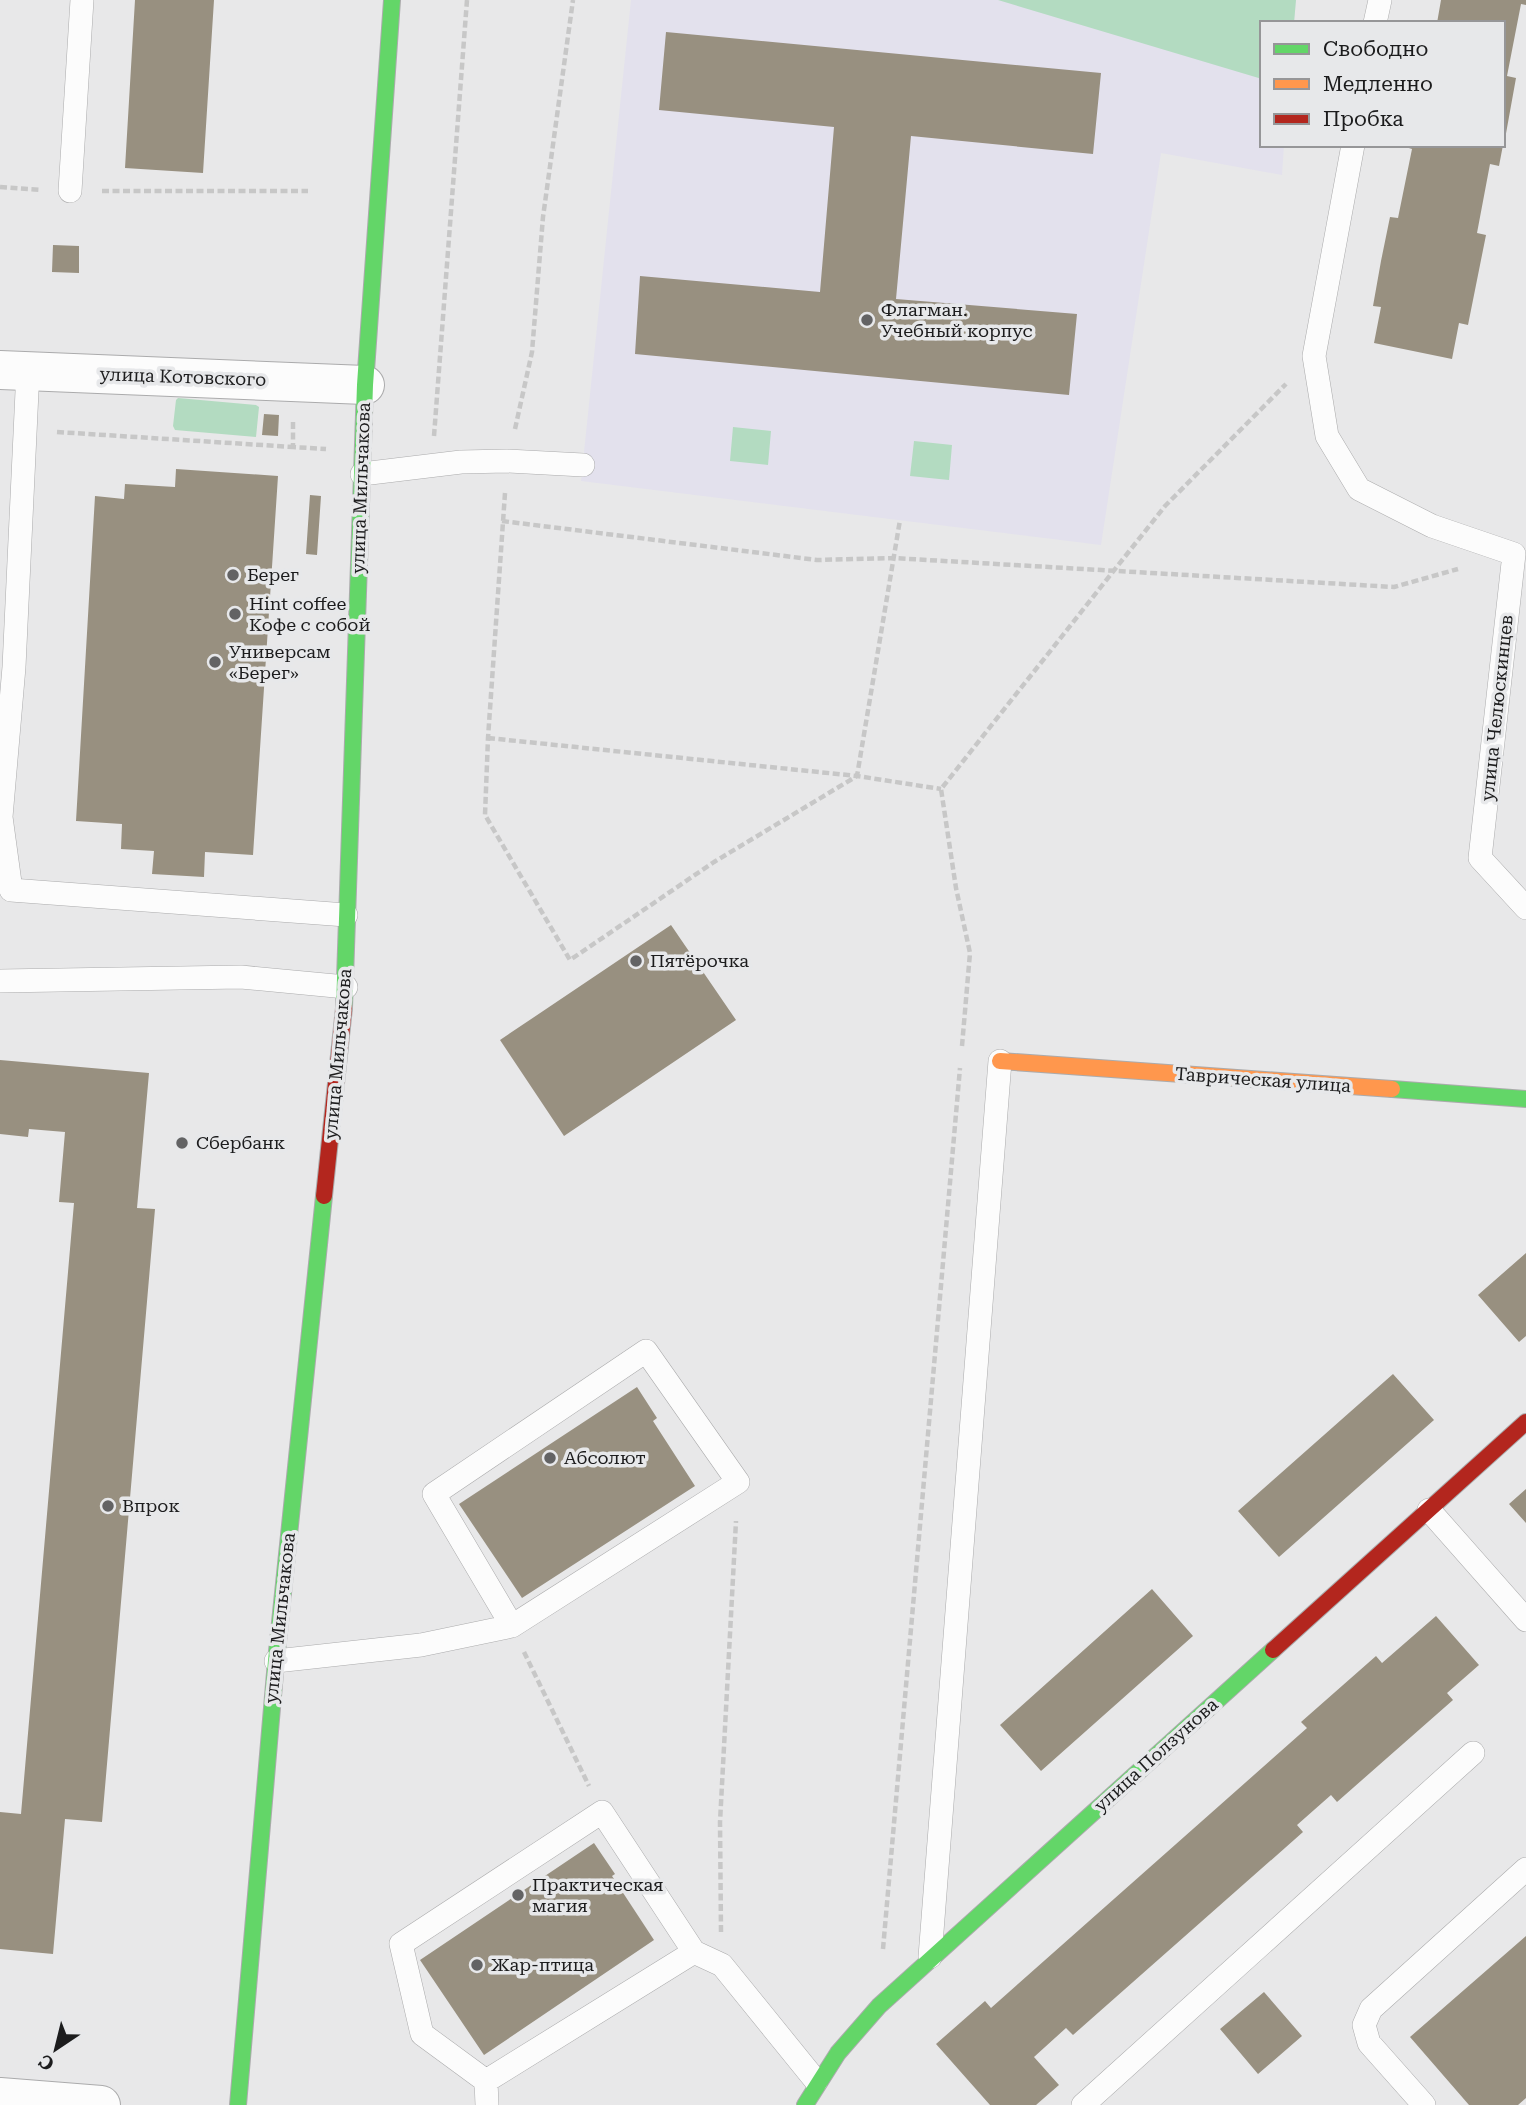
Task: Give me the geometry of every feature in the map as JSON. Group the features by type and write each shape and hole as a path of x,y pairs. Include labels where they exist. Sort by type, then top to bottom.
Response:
{"street":[{"name":"улица Мильчакова","path":"238,2105 276,1661 346,987 346,915 365,385 392,0"},
{"name":"улица Котовского","path":"14,370 365,385"},
{"name":"Таврическая улица","path":"1000,1061 1526,1099"},
{"name":"улица Ползунова","path":"805,2105 816,2081 858,2027 930,1957 1526,1422"},
{"path":"0,2096 101,2105"}],"lane":[{"path":"70,191 82,0"},
{"path":"1376,21 1380,0"},
{"path":"1353,147 1314,356 1327,436 1359,489 1432,526 1520,553"},
{"path":"14,370 24,430 14,667 1,817 11,890 346,915"},
{"path":"362,474 461,462 507,461 583,465"},
{"name":"улица Челюскинцев","path":"1520,553 1480,858 1526,908"},
{"path":"0,981 242,977 346,987"},
{"path":"930,1957 1000,1061"},
{"path":"276,1661 421,1645 512,1626 738,1482 646,1351 433,1494 512,1626"},
{"path":"1429,1510 1526,1620"},
{"path":"1083,2105 1473,1753"},
{"path":"486,2081 422,2034 401,1944 602,1812 694,1952 722,1965 816,2081"},
{"path":"1424,2105 1370,2043 1364,2025 1371,2009 1526,1869"},
{"path":"486,2081 694,1952"},
{"path":"486,2081 487,2105"}],"path":[{"path":"433,437 467,0"},
{"path":"573,0 543,217 532,352 507,461 485,815 570,960 714,862 857,776 900,520"},
{"path":"0,187 70,191 308,191"},
{"path":"24,430 293,447"},
{"path":"502,521 817,560 893,558 1394,587 1520,553"},
{"path":"488,738 857,776 942,789"},
{"path":"722,1965 720,1822 738,1482"},
{"path":"512,1626 602,1812"}],"shaded area":[{"name":"Флагман. Учебный корпус","path":"631,0 1296,0 1294,21 1260,21 1260,147 1284,147 1282,175 1161,153 1101,545 581,481"}],"green space":[{"path":"998,0 1296,0 1294,21 1260,21 1260,78"},
{"path":"178,398 256,405 259,407 256,437 175,430 173,426"},
{"path":"733,427 771,431 768,465 730,461"},
{"path":"914,441 952,445 949,480 910,476"}],"building":[{"path":"135,0 214,0 203,173 125,168"},
{"path":"1441,0 1526,0 1526,5 1521,4 1507,76 1516,78 1505,139 1505,21 1437,21"},
{"path":"666,32 1101,73 1093,154 911,136 896,299 1077,314 1069,395 635,354 640,276 820,292 834,127 659,110"},
{"path":"1406,147 1503,147 1499,166 1490,164 1477,233 1486,235 1468,325 1459,323 1452,359 1374,343 1381,307 1373,306 1381,261 1390,217 1398,218 1412,149"},
{"path":"53,245 79,246 79,273 52,272"},
{"path":"264,414 279,415 278,436 262,435"},
{"path":"176,469 278,476 253,855 205,852 204,877 152,874 154,851 121,849 122,824 76,821 95,496 124,499 125,484 175,487"},
{"path":"310,495 321,496 317,555 306,554"},
{"path":"671,925 736,1020 564,1136 500,1040"},
{"path":"0,1060 149,1073 137,1208 155,1209 102,1822 65,1819 53,1954 0,1949 0,1812 21,1814 74,1203 59,1202 65,1132 29,1129 28,1137 0,1134"},
{"path":"1526,1253 1526,1336 1519,1342 1478,1295"},
{"path":"1393,1374 1434,1420 1279,1557 1238,1511"},
{"path":"637,1387 657,1418 653,1421 695,1486 522,1598 459,1504"},
{"path":"1526,1489 1526,1523 1509,1504"},
{"path":"1152,1589 1193,1636 1041,1771 1000,1725"},
{"path":"1436,1616 1479,1665 1447,1693 1453,1700 1337,1802 1331,1795 1297,1825 1303,1832 1073,2035 1066,2028 1034,2057 1059,2085 1036,2105 990,2105 936,2044 985,2001 991,2008 1307,1728 1301,1722 1376,1656 1382,1663"},
{"path":"594,1843 654,1940 484,2055 420,1960"},
{"path":"1526,1936 1526,2098 1518,2105 1469,2105 1410,2037"},
{"path":"1264,1992 1302,2036 1258,2074 1220,2029"}],"traffic: fast":[{"path":"344,1008 365,385 392,0"},
{"path":"1392,1089 1526,1099"},
{"path":"238,2105 276,1661 324,1196"},
{"path":"805,2105 838,2053 879,2006 1273,1650"}],"traffic: slow":[{"path":"1000,1061 1392,1089"}],"traffic: jam":[{"path":"324,1196 344,1008"},
{"path":"1273,1650 1526,1422"}],"place":[{"name":"Флагман. Учебный корпус","path":"867,320"},
{"name":"Берег","path":"233,575"},
{"name":"Hint coffee Кофе с собой","path":"235,614"},
{"name":"Универсам «Берег»","path":"215,662"},
{"name":"Пятёрочка","path":"636,961"},
{"name":"Сбербанк","path":"182,1143"},
{"name":"Абсолют","path":"550,1458"},
{"name":"Впрок","path":"108,1506"},
{"name":"Практическая магия","path":"518,1895"},
{"name":"Жар-птица","path":"477,1965"}]}
